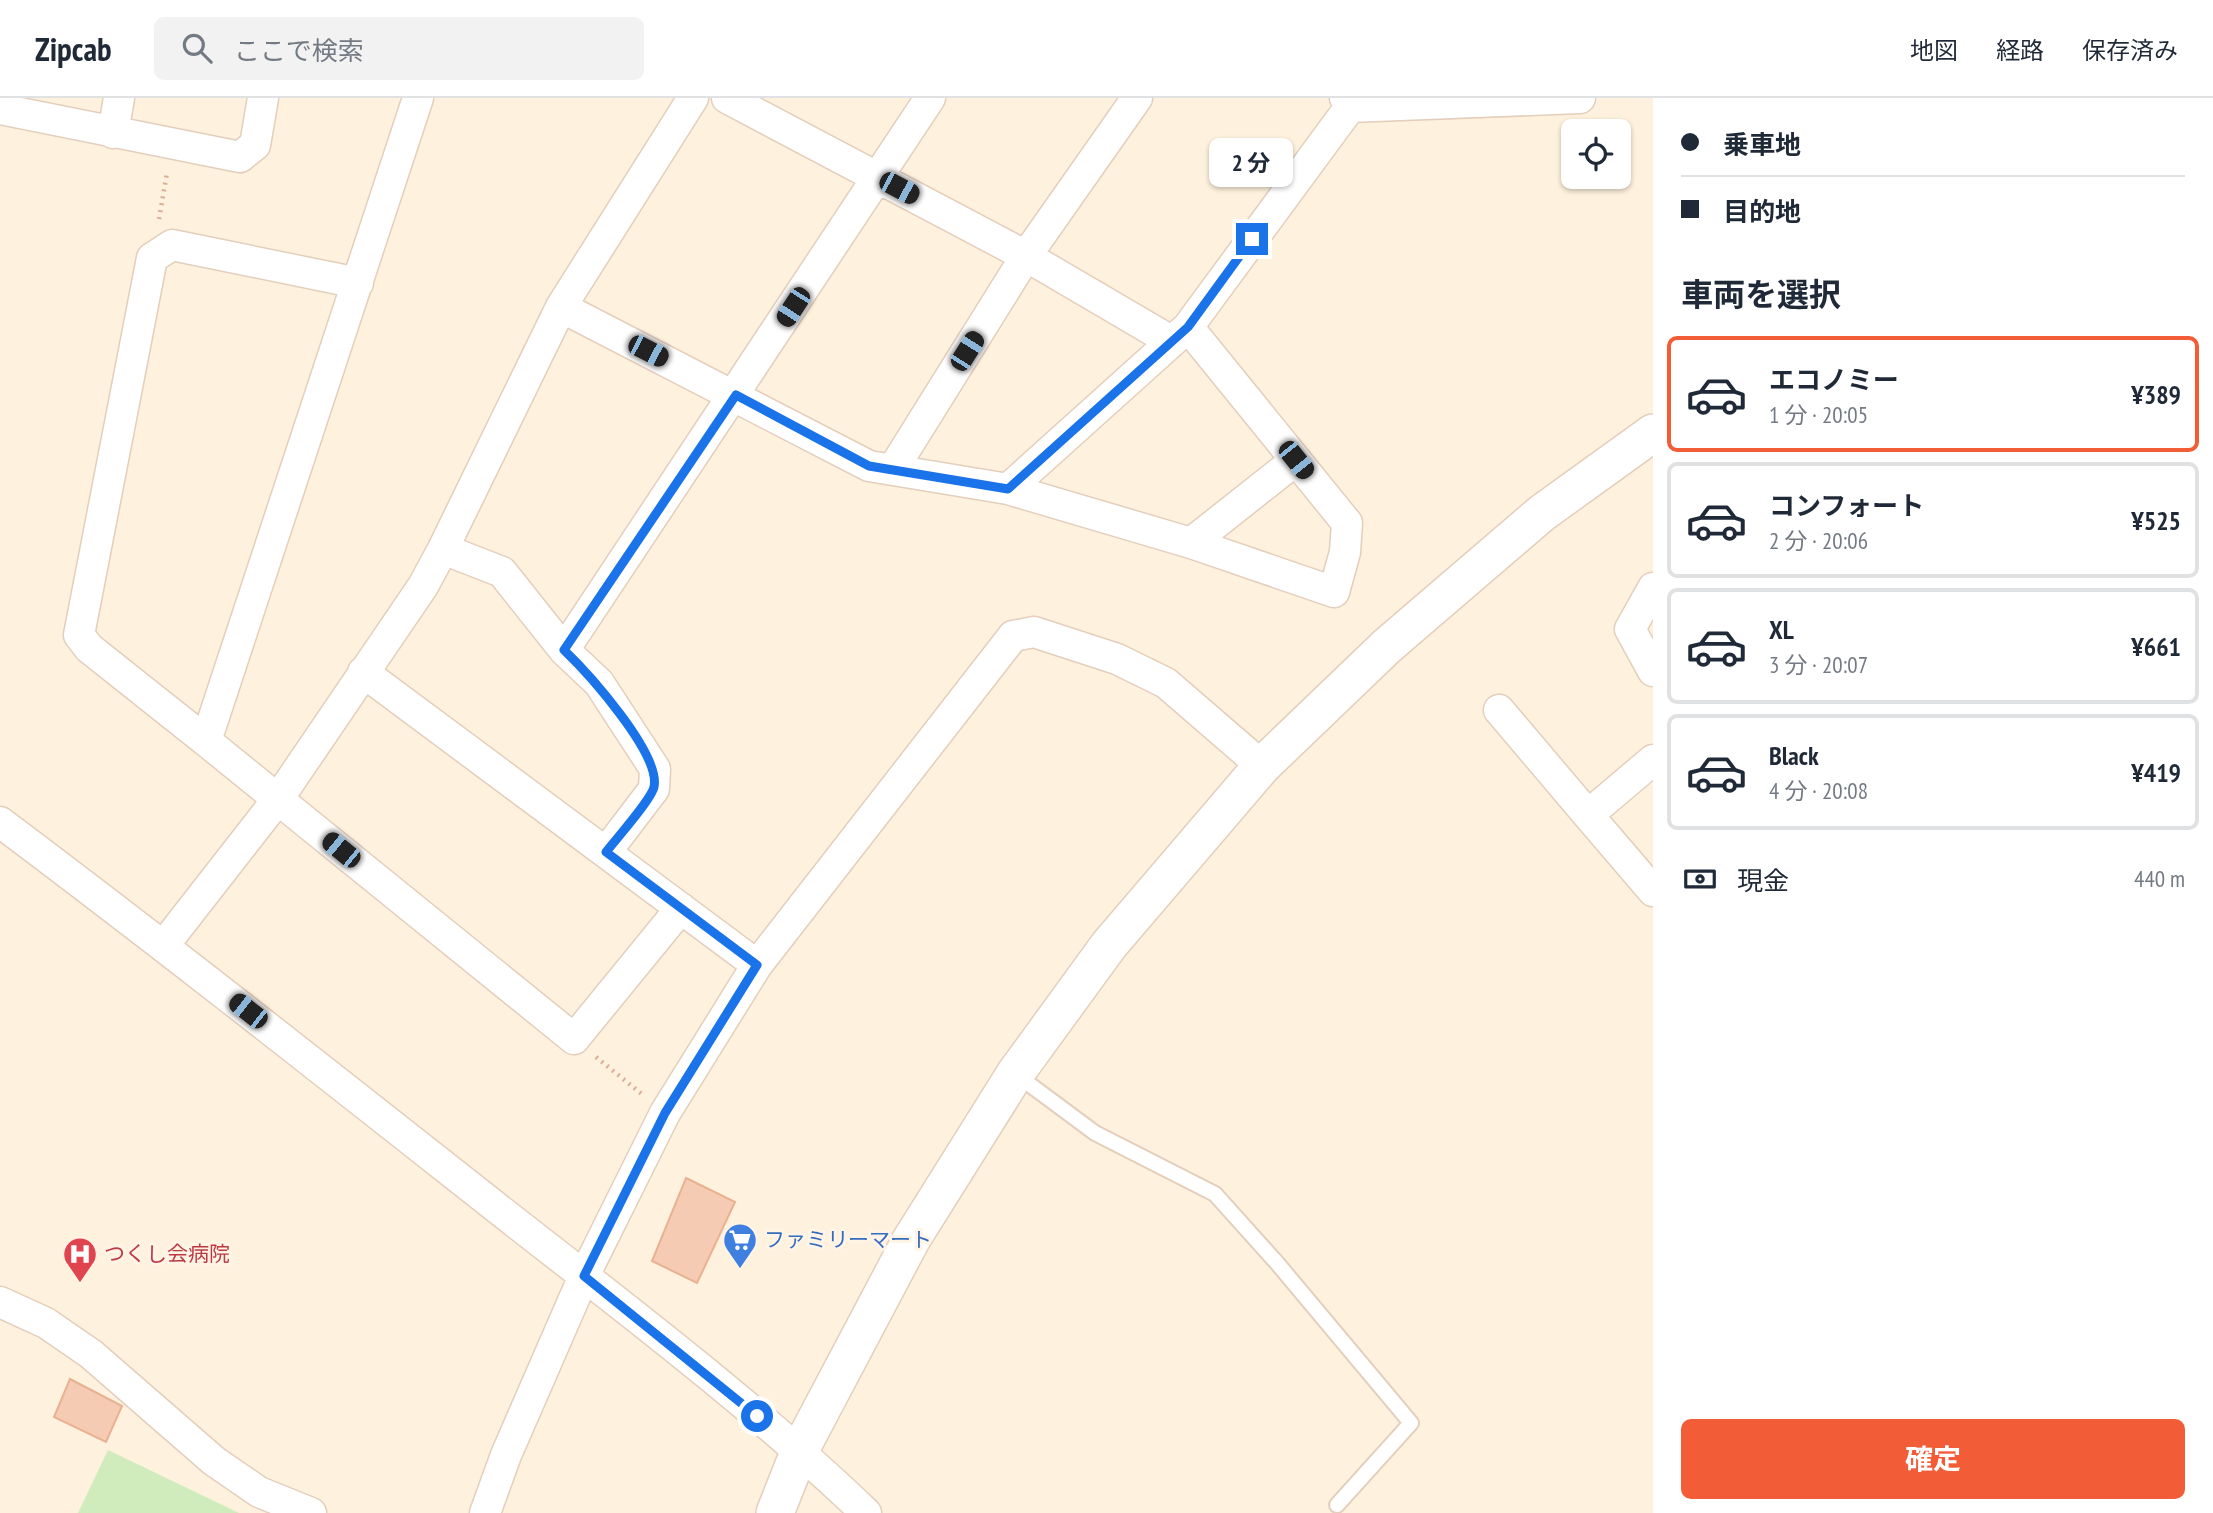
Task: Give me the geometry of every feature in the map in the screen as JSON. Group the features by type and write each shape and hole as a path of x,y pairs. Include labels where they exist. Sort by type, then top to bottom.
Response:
{"street":[{"path":"113,133 119,98"},
{"path":"0,109 240,158 255,145 263,98"},
{"path":"206,741 418,98"},
{"path":"164,945 278,799 423,586 561,307 693,98"},
{"path":"561,307 869,466 1008,489 1191,543 1334,592 1345,552 1347,523 1296,460 1180,334 1026,257 727,98"},
{"path":"564,650 736,395 930,98"},
{"path":"893,469 1026,257 1137,98"},
{"path":"1008,489 1180,334 1347,103 1580,98"},
{"path":"358,283 172,245 152,258 79,635 89,648 574,1039 681,908"},
{"path":"775,1513 800,1450 911,1240 1016,1074 1109,945 1262,766 1387,646 1542,513 1653,433"},
{"path":"1191,543 1296,460"},
{"path":"443,549 502,572 564,650 598,683 655,769 654,789 606,852"},
{"path":"1653,589 1630,629 1653,671"},
{"path":"485,1513 506,1455 584,1276 665,1113 757,965 1013,636 1034,632 1117,659 1166,683 1262,766"},
{"path":"363,672 757,965"},
{"path":"1499,710 1653,891"},
{"path":"1588,815 1653,760"},
{"path":"0,822 164,945 584,1276 800,1450 866,1513"},
{"path":"0,1302 46,1323 91,1354 215,1461 259,1492 311,1513"}],"lane":[{"path":"1016,1074 1095,1133 1215,1194 1411,1423 1337,1505"}],"path":[{"path":"152,258 171,145"},
{"path":"574,1039 665,1113"}],"green space":[{"path":"108,1450 239,1513 78,1513"}],"building":[{"path":"686,1178 735,1202 697,1283 652,1261"},
{"path":"70,1379 122,1406 106,1442 54,1417"}],"place":[{"name":"ファミリーマート","path":"740,1270"},
{"name":"つくし会病院","path":"80,1284"}],"route":[{"path":"757,1416 584,1276 665,1113 757,965 606,852 654,789 655,769 598,683 564,650 736,395 869,466 1008,489 1188,327 1252,239"}]}
